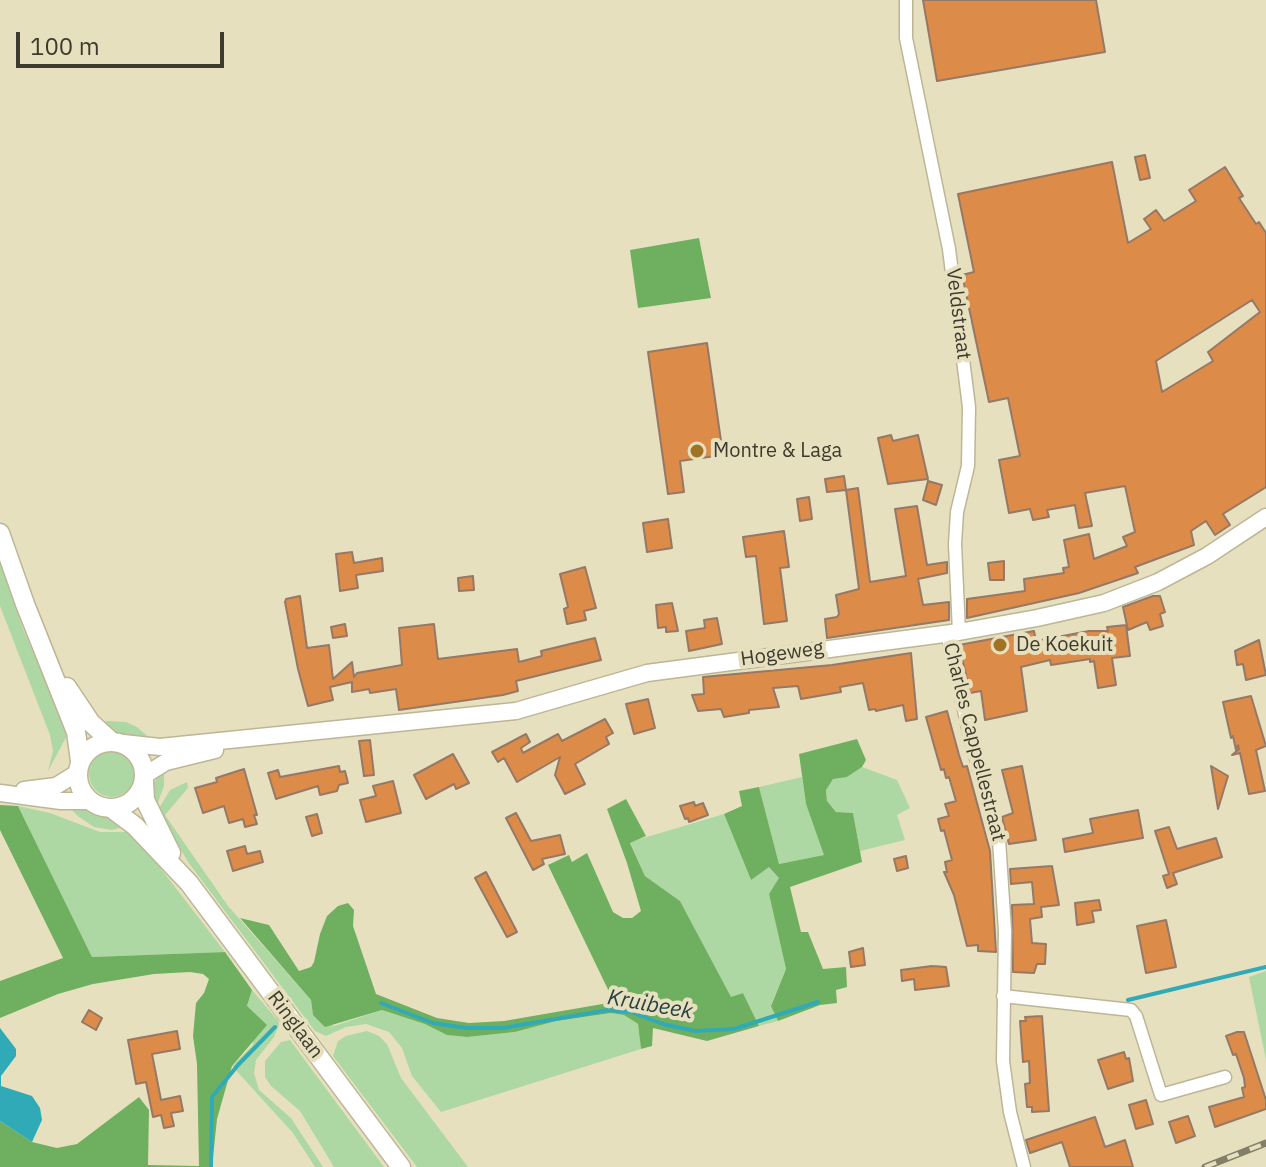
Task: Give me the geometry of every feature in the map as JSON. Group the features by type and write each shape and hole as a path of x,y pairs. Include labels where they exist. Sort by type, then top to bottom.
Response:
{"main road":[{"name":"Ringlaan","path":"0,533 76,732 82,793 89,801 111,808 145,835 189,883 401,1167"},
{"name":"Ringlaan","path":"45,655 91,723 139,756 145,800 189,883"},
{"path":"79,767 88,750 98,743 117,742"},
{"path":"111,808 126,805 138,795 144,778"}],"street":[{"name":"Veldstraat","path":"906,0 906,38 949,249 969,407 968,466 957,512 953,632"},
{"name":"Hogeweg","path":"117,742 160,747 516,711 647,673 1037,618 1104,603 1158,582 1207,556 1266,517"},
{"name":"Charles Cappellestraat","path":"953,632 970,737 999,840 1005,931 1005,1081 1024,1167"},
{"name":"Hogeweg","path":"144,778 166,762 279,735"},
{"path":"1,793 56,786 79,767"},
{"path":"1,793 61,801 89,801"},
{"path":"1003,996 1131,1010 1136,1016 1161,1095 1225,1077"}],"green space":[{"path":"699,238 711,298 638,308 630,250"},
{"path":"0,563 23,629 69,732 48,771 53,751 50,735 0,606"},
{"path":"126,722 154,742 107,729 100,723"},
{"path":"857,739 866,760 862,767 847,777 833,779 826,790 827,801 836,812 853,813 862,862 790,887 801,932 808,932 823,969 846,967 847,987 836,990 837,1003 820,1005 778,1021 771,1006 786,969 769,894 779,878 769,867 751,880 724,814 742,806 739,791 759,787 779,864 824,855 806,804 799,754"},
{"path":"112,751 128,758 135,774 128,790 112,797 96,790 89,774 96,758"},
{"path":"862,767 897,780 910,808 897,815 905,840 860,851 853,813 836,812 827,801 826,789 833,778 847,777"},
{"path":"164,768 164,786 157,805 151,793 152,786"},
{"path":"802,777 806,804 825,855 779,864 759,787"},
{"path":"187,782 188,788 165,815 228,906 311,1000 313,1015 334,1026 382,1010 426,1024 447,1035 467,1037 515,1032 556,1021 611,1013 624,1015 638,1024 641,1049 441,1112 412,1076 402,1048 389,1032 366,1024 346,1027 326,1036 315,1031 188,862 158,810 170,790"},
{"path":"626,799 646,836 630,843 645,876 680,901 731,997 743,993 759,1026 707,1041 653,1028 652,1046 641,1049 638,1024 624,1015 611,1013 556,1021 515,1032 467,1037 447,1035 382,1010 325,1027 313,1015 311,1000 240,918 269,925 299,971 311,967 314,962 327,916 338,906 348,903 354,910 353,926 376,994 437,1018 469,1023 504,1021 614,1002 548,865 569,855 572,862 587,853 613,912 623,918 632,918 641,911 607,809"},
{"path":"0,805 18,806 92,957 225,952 252,990 247,1006 267,1025 232,1066 217,1119 212,1167 0,1167 0,1121 32,1142 57,1148 77,1144 139,1097 149,1110 148,1165 199,1166 197,1064 193,1036 196,1003 209,979 203,974 190,972 154,974 93,984 58,994 0,1018 0,981 63,958 0,830"},
{"path":"18,806 50,813 100,832 128,832 145,848 225,952 92,957"},
{"path":"68,806 80,807 127,826 112,830 94,827"},
{"path":"724,814 751,880 769,866 780,878 769,894 786,969 771,1005 778,1021 759,1026 743,993 731,998 680,901 645,876 630,842"},
{"path":"1266,971 1266,1060 1249,977"},
{"path":"252,990 280,1023 274,1037 256,1060 254,1073 259,1090 291,1118 323,1167 315,1167 293,1133 232,1066 253,1045 247,1006"},
{"path":"367,1031 387,1044 401,1078 468,1167 417,1167 333,1056 338,1041"},
{"path":"290,1040 384,1167 334,1167 300,1111 271,1086 265,1077 265,1061 281,1042"}],"water":[{"path":"0,1028 16,1049 16,1056 1,1076 1,1086 32,1096 40,1108 42,1120 32,1142 0,1121"}],"building":[{"path":"923,0 1096,0 1105,52 937,81"},
{"path":"1145,155 1150,178 1140,180 1135,157"},
{"path":"1112,162 1128,243 1151,229 1144,219 1156,210 1164,221 1196,201 1189,190 1225,167 1243,196 1239,198 1256,224 1259,222 1266,233 1266,487 1223,514 1230,525 1215,535 1206,521 1191,531 1194,545 1135,567 1138,573 1079,593 967,618 967,599 1025,591 1024,579 1064,573 1063,568 1069,567 1064,540 1089,534 1094,559 1127,546 1123,537 1135,532 1125,486 1085,493 1092,526 1079,528 1075,505 1047,510 1049,517 1033,520 1030,509 1009,513 999,460 1020,456 1008,398 989,402 962,275 974,272 958,194","holes":["1252,300 1260,312 1208,352 1213,361 1162,392 1156,361"]},
{"path":"707,343 723,455 680,461 684,492 668,494 648,352"},
{"path":"891,435 893,441 918,435 928,479 888,484 878,438"},
{"path":"844,476 846,490 827,492 825,479"},
{"path":"928,481 942,485 936,505 923,500"},
{"path":"858,488 870,582 906,576 895,509 917,506 927,565 947,562 947,573 918,579 923,605 949,602 949,620 827,638 825,619 839,614 836,595 859,589 846,490"},
{"path":"809,497 812,519 800,521 797,499"},
{"path":"668,519 672,548 647,552 643,523"},
{"path":"784,531 789,567 780,568 787,621 764,624 756,556 746,557 743,537"},
{"path":"352,552 354,563 382,558 383,571 356,575 358,588 340,591 336,554"},
{"path":"1004,561 1004,580 990,580 988,563"},
{"path":"585,567 596,608 584,611 586,620 567,624 564,609 568,607 560,574"},
{"path":"473,576 474,590 459,591 458,578"},
{"path":"300,596 307,648 329,645 333,679 352,662 354,677 357,673 402,665 399,628 434,624 438,659 517,649 519,662 542,656 541,651 595,638 601,660 516,681 518,691 503,695 399,710 396,689 352,692 352,682 330,687 333,700 308,706 285,602 286,599"},
{"path":"1160,596 1165,612 1160,614 1163,626 1150,630 1147,622 1128,630 1123,607"},
{"path":"672,603 678,631 666,632 666,627 658,628 656,605"},
{"path":"717,618 722,644 689,651 686,631 705,628 704,620"},
{"path":"345,624 347,636 333,638 331,627"},
{"path":"1126,625 1130,656 1112,658 1116,685 1098,688 1094,661 1090,662 1090,659 1051,665 1050,660 1021,667 1027,711 985,720 981,691 970,693 959,645 1034,631 1036,641 1089,631 1108,631 1107,627"},
{"path":"1259,640 1266,675 1246,680 1243,664 1237,665 1235,651"},
{"path":"911,653 917,719 906,721 903,705 869,710 863,683 840,687 841,692 801,699 798,686 773,688 779,707 749,710 749,713 724,717 721,709 698,711 692,695 704,694 703,677 832,665"},
{"path":"1251,696 1266,746 1256,750 1265,791 1249,794 1240,753 1232,755 1239,749 1238,745 1236,750 1233,736 1231,738 1223,702"},
{"path":"648,699 655,728 634,734 626,704"},
{"path":"947,711 963,767 967,766 990,851 996,952 978,951 978,945 967,946 954,895 944,872 947,872 945,862 952,860 938,819 949,816 945,804 956,801 949,777 946,778 944,769 941,770 926,717"},
{"path":"605,719 613,733 606,737 609,744 575,764 585,784 565,794 555,775 560,757 517,782 504,758 498,762 492,752 526,734 530,742 521,748 523,753 558,734 562,741"},
{"path":"370,740 374,775 364,776 359,741"},
{"path":"453,754 469,783 456,789 454,784 426,799 414,775"},
{"path":"339,766 340,772 345,771 348,783 339,785 337,791 320,795 318,786 276,799 268,773 278,770 280,777"},
{"path":"1022,766 1036,840 1009,844 1002,817 1013,813 1002,770"},
{"path":"1211,766 1228,776 1218,809"},
{"path":"244,769 257,824 245,827 243,819 229,823 224,806 203,813 195,788"},
{"path":"393,781 401,813 366,822 360,800 376,796 373,786"},
{"path":"694,802 695,806 703,803 708,815 689,822 680,806"},
{"path":"1138,810 1143,838 1065,852 1063,839 1093,833 1090,819"},
{"path":"516,813 531,841 560,835 565,854 542,859 544,864 533,870 506,818"},
{"path":"317,814 322,833 312,836 306,817"},
{"path":"1169,827 1177,849 1216,838 1222,857 1173,873 1177,884 1167,888 1163,876 1169,874 1155,831"},
{"path":"245,846 247,854 260,851 263,862 233,871 227,851"},
{"path":"906,856 908,868 897,871 894,859"},
{"path":"1052,866 1059,905 1041,907 1042,917 1030,919 1032,943 1046,944 1045,964 1037,964 1034,973 1013,972 1012,905 1034,904 1032,882 1011,884 1010,869"},
{"path":"486,872 517,932 507,937 475,878"},
{"path":"1099,900 1101,910 1092,911 1094,922 1077,925 1075,903"},
{"path":"1166,920 1176,967 1146,973 1137,926"},
{"path":"863,948 865,965 851,967 849,952"},
{"path":"946,967 949,986 915,990 914,979 902,981 901,970"},
{"path":"89,1010 102,1018 96,1030 82,1022"},
{"path":"1042,1016 1049,1111 1032,1112 1032,1107 1027,1107 1025,1084 1030,1083 1029,1061 1023,1062 1020,1021 1026,1021 1025,1017"},
{"path":"177,1031 180,1049 152,1054 161,1100 180,1096 183,1111 171,1113 174,1126 164,1128 161,1115 153,1117 146,1082 136,1084 128,1040"},
{"path":"1244,1032 1266,1100 1266,1109 1215,1127 1209,1107 1244,1097 1244,1078 1226,1036"},
{"path":"1124,1052 1126,1059 1129,1058 1133,1081 1108,1089 1098,1060"},
{"path":"1146,1100 1153,1124 1136,1129 1129,1105"},
{"path":"1188,1116 1195,1136 1176,1143 1169,1122"},
{"path":"1095,1117 1105,1147 1125,1140 1133,1167 1070,1167 1062,1142 1030,1153 1026,1140"}],"waterway":[{"name":"Kruibeek","path":"1128,1000 1266,967"},
{"name":"Kruibeek","path":"381,1003 433,1023 467,1028 503,1028 608,1010 631,1012 695,1031 734,1029 818,1002"},
{"name":"Kruibeek","path":"211,1167 212,1097 275,1027"}],"railway":[{"path":"1205,1167 1266,1143"}],"place":[{"name":"Montre & Laga","path":"697,451"},
{"name":"De Koekuit","path":"1000,645"}]}
